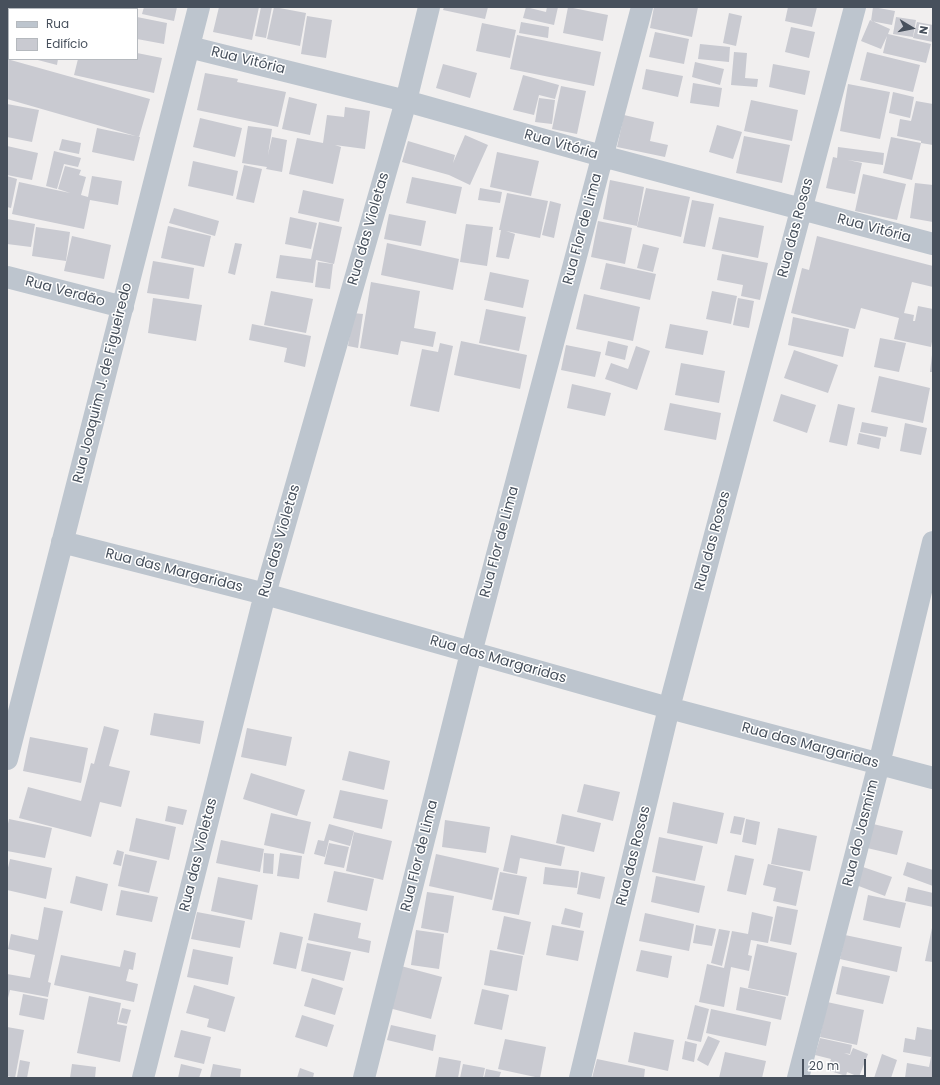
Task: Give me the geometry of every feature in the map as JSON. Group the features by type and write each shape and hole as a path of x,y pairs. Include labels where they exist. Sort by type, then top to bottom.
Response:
{"street":[{"name":"Rua Joaquim J. de Figueiredo","path":"8,755 199,7"},
{"name":"Rua das Violetas","path":"143,1078 265,594 406,101 429,7"},
{"name":"Rua Flor de Lima","path":"364,1078 471,653 642,7"},
{"name":"Rua das Rosas","path":"580,1078 669,708 855,7"},
{"name":"Rua Vitória","path":"189,46 406,101 602,156 933,244"},
{"name":"Rua Verdão","path":"7,277 123,307"},
{"name":"Rua das Margaridas","path":"62,542 265,594 669,708 933,778"},
{"name":"Rua do Jasmim","path":"798,1078 879,764 933,542"}],"building":[{"path":"19,7 65,7 64,8"},
{"path":"144,7 177,7 174,21 142,14"},
{"path":"219,7 259,7 252,40 213,32"},
{"path":"261,7 272,7 266,38 255,36"},
{"path":"274,7 306,13 300,46 267,39"},
{"path":"444,7 488,7 485,19 443,10"},
{"path":"526,7 546,12 547,7 558,7 554,25 523,18"},
{"path":"568,7 608,15 603,41 563,33"},
{"path":"654,7 698,7 692,37 650,28"},
{"path":"788,7 817,7 812,27 785,21"},
{"path":"873,7 895,11 892,25 871,21"},
{"path":"729,13 742,16 736,46 723,43"},
{"path":"307,16 332,20 326,58 301,54"},
{"path":"138,17 167,23 164,44 138,39"},
{"path":"896,17 916,20 913,37 893,34"},
{"path":"870,20 890,29 888,34 931,44 926,63 883,53 887,36 881,49 861,41"},
{"path":"521,22 549,27 548,38 519,33"},
{"path":"917,22 933,25 933,42 913,38"},
{"path":"482,23 516,30 510,58 476,51"},
{"path":"791,27 815,32 809,58 785,52"},
{"path":"655,32 689,39 684,64 649,57"},
{"path":"517,35 601,52 594,86 510,69"},
{"path":"700,44 730,47 729,62 698,59"},
{"path":"734,52 747,53 745,78 758,79 757,87 731,85"},
{"path":"867,52 920,65 913,92 860,80"},
{"path":"138,53 162,58 154,93 74,75 78,60 138,60"},
{"path":"7,59 150,99 139,137 7,99"},
{"path":"38,60 58,60 57,65"},
{"path":"695,62 724,69 720,85 692,77"},
{"path":"443,64 477,73 470,98 436,88"},
{"path":"773,64 810,71 805,95 769,87"},
{"path":"646,69 683,76 678,97 642,89"},
{"path":"205,73 238,79 237,82 286,92 278,127 197,110"},
{"path":"523,75 559,85 555,99 539,95 534,115 513,110"},
{"path":"693,83 722,88 719,107 690,103"},
{"path":"848,84 890,92 880,139 840,131"},
{"path":"561,86 586,91 577,134 552,129"},
{"path":"893,92 914,97 910,118 889,113"},
{"path":"289,97 317,104 310,135 282,129"},
{"path":"539,98 555,100 552,124 535,122"},
{"path":"751,100 798,110 792,141 744,131"},
{"path":"916,101 933,104 933,145 897,136 900,119 911,121"},
{"path":"7,104 39,110 32,142 7,137"},
{"path":"345,107 370,111 365,149 335,145 341,147 333,184 289,174 297,138 323,143 327,115 344,117"},
{"path":"624,115 654,122 650,141 668,145 665,157 617,147"},
{"path":"200,118 242,128 235,157 193,147"},
{"path":"717,125 742,132 733,159 709,152"},
{"path":"248,126 272,129 268,155 272,137 287,140 282,172 266,169 267,167 242,163"},
{"path":"97,128 140,137 134,161 92,152"},
{"path":"465,135 488,145 470,185 449,175 402,162 408,141 455,155 453,163"},
{"path":"744,136 790,145 782,183 736,173"},
{"path":"891,137 921,143 912,180 883,173"},
{"path":"62,139 81,143 79,154 59,150"},
{"path":"7,146 38,153 32,180 7,175"},
{"path":"838,147 884,153 883,165 848,160 862,163 855,194 826,188 833,157 837,158"},
{"path":"54,151 81,158 78,167 64,164 57,189 46,186"},
{"path":"497,152 539,161 531,196 490,187"},
{"path":"193,161 238,171 233,196 188,186"},
{"path":"244,165 262,169 254,203 236,199"},
{"path":"65,166 81,170 79,175 86,177 81,195 88,197 92,176 122,181 118,205 90,200 84,229 12,214 19,182 70,193 58,189"},
{"path":"863,174 906,184 897,220 855,211"},
{"path":"7,176 17,179 11,208 7,207"},
{"path":"412,177 462,187 456,214 406,203"},
{"path":"610,180 644,187 637,226 603,219"},
{"path":"915,183 933,185 933,222 910,218"},
{"path":"480,188 502,192 500,203 478,200"},
{"path":"646,188 690,197 681,237 637,227"},
{"path":"303,190 344,199 339,222 298,213"},
{"path":"507,193 548,201 540,238 506,231 515,234 509,259 496,257 501,230 499,230"},
{"path":"692,200 714,204 705,247 683,243"},
{"path":"550,201 561,204 554,238 542,235"},
{"path":"174,208 219,221 215,236 169,223"},
{"path":"389,214 426,221 421,246 384,239"},
{"path":"290,217 317,223 311,249 285,244"},
{"path":"719,217 764,226 758,258 712,249"},
{"path":"7,219 35,224 31,247 7,244"},
{"path":"598,221 632,228 625,264 591,257"},
{"path":"319,222 342,227 334,264 316,260 313,283 276,278 280,255 311,259"},
{"path":"466,224 493,227 487,266 460,262"},
{"path":"168,226 211,236 204,267 161,258"},
{"path":"36,227 70,232 66,261 32,256"},
{"path":"72,236 111,245 104,279 64,271"},
{"path":"817,236 933,266 933,287 912,282 904,313 914,315 913,321 915,321 918,306 933,309 933,336 931,347 894,339 899,318 861,308 855,329 791,313 802,268 809,270"},
{"path":"235,243 242,244 235,275 228,273"},
{"path":"387,243 459,259 453,290 381,275"},
{"path":"643,244 659,248 653,272 637,268"},
{"path":"722,254 768,263 760,300 741,296 743,285 717,280"},
{"path":"153,261 194,268 189,299 147,293"},
{"path":"318,262 333,264 330,289 315,287"},
{"path":"606,263 656,274 650,300 600,289"},
{"path":"490,272 529,280 523,308 484,300"},
{"path":"371,282 420,291 414,328 436,332 433,347 401,341 398,355 360,348"},
{"path":"271,291 313,299 306,333 264,325"},
{"path":"712,291 737,296 731,324 706,319"},
{"path":"584,294 640,307 633,341 576,329"},
{"path":"153,298 202,305 196,341 148,333"},
{"path":"738,298 754,301 749,328 733,325"},
{"path":"486,309 526,317 519,351 479,343"},
{"path":"353,313 363,314 358,348 348,346"},
{"path":"793,317 849,329 843,357 788,345"},
{"path":"252,324 311,336 305,367 284,362 287,348 249,340"},
{"path":"670,324 708,331 703,355 665,348"},
{"path":"880,338 906,343 899,372 874,367"},
{"path":"461,341 527,355 520,389 454,375"},
{"path":"608,341 628,346 625,360 605,355"},
{"path":"440,343 453,346 439,412 410,406 422,349 438,352"},
{"path":"566,345 601,352 595,377 561,370"},
{"path":"636,346 650,351 637,390 605,379 611,363 628,369"},
{"path":"794,350 838,365 828,393 784,378"},
{"path":"932,355 933,372 930,372"},
{"path":"681,363 725,371 719,403 675,395"},
{"path":"879,376 930,388 923,423 871,412"},
{"path":"572,384 611,393 605,416 567,408"},
{"path":"781,394 816,405 807,433 773,421"},
{"path":"670,403 721,413 716,440 664,430"},
{"path":"838,404 855,408 847,446 829,442"},
{"path":"862,422 888,427 886,437 860,432"},
{"path":"905,423 927,428 921,455 900,451"},
{"path":"859,433 881,438 879,449 857,444"},
{"path":"154,713 204,721 200,744 150,735"},
{"path":"104,726 119,730 109,766 130,771 121,807 100,802 91,837 19,818 28,787 81,801 91,763 94,764"},
{"path":"247,728 292,737 286,766 241,757"},
{"path":"30,737 88,748 81,783 23,771"},
{"path":"349,751 390,761 384,790 342,780"},
{"path":"251,773 305,790 297,816 243,799"},
{"path":"584,784 620,792 613,821 577,812"},
{"path":"340,790 388,800 382,829 333,818"},
{"path":"673,802 724,813 717,844 667,833"},
{"path":"168,806 187,810 183,825 165,821"},
{"path":"271,813 311,822 304,854 264,845"},
{"path":"562,814 601,823 594,852 556,843"},
{"path":"734,816 745,818 741,835 730,833"},
{"path":"136,818 176,827 169,860 129,851"},
{"path":"9,819 52,828 45,858 7,851 7,828"},
{"path":"746,819 760,822 756,845 742,842"},
{"path":"445,820 490,827 486,853 442,847"},
{"path":"329,824 354,831 350,846 329,840 325,857 314,854 318,840 324,841"},
{"path":"873,824 903,831 897,855 867,848"},
{"path":"778,828 817,836 810,871 771,864"},
{"path":"354,832 392,841 383,880 346,871"},
{"path":"511,835 565,847 561,866 520,858 517,874 503,871"},
{"path":"659,837 703,846 695,881 652,872"},
{"path":"221,840 264,849 260,872 216,863"},
{"path":"329,843 349,847 344,868 324,864"},
{"path":"117,850 124,852 121,866 113,864"},
{"path":"264,853 274,854 273,874 263,873"},
{"path":"280,853 302,856 299,879 277,876"},
{"path":"125,854 157,861 149,893 118,886"},
{"path":"436,854 499,868 492,900 429,886"},
{"path":"735,855 754,859 746,895 727,891"},
{"path":"10,859 52,868 46,899 7,890 7,872"},
{"path":"907,862 933,870 933,886 903,875"},
{"path":"768,864 803,872 796,906 773,901 776,888 763,885"},
{"path":"545,867 579,871 577,888 543,884"},
{"path":"863,867 892,877 885,896 856,885"},
{"path":"334,871 374,879 367,911 327,902"},
{"path":"500,872 527,877 519,915 492,910"},
{"path":"581,872 605,877 600,899 577,894"},
{"path":"76,876 108,884 102,911 70,903"},
{"path":"656,876 705,886 699,913 651,902"},
{"path":"218,877 258,885 252,920 211,911"},
{"path":"908,887 933,893 933,907 905,901"},
{"path":"121,890 158,897 152,922 116,915"},
{"path":"427,892 454,896 448,933 421,928"},
{"path":"868,895 906,903 900,928 863,920"},
{"path":"777,906 798,910 791,945 770,941"},
{"path":"44,907 63,911 48,982 51,983 48,997 10,990 7,1002 7,974 30,978 35,955 8,949 11,934 38,940"},
{"path":"565,908 583,913 580,928 561,924"},
{"path":"197,912 245,921 240,948 191,939"},
{"path":"752,912 773,917 768,943 751,940 748,955 752,956 749,971 731,967 724,1007 699,1002 707,964 724,968 732,931 748,934"},
{"path":"314,913 361,923 358,938 371,941 369,953 308,940"},
{"path":"645,913 694,924 689,951 639,941"},
{"path":"504,916 531,922 524,955 497,949"},
{"path":"552,925 584,931 578,961 546,955"},
{"path":"696,925 716,929 712,946 693,943"},
{"path":"933,928 933,962 925,961"},
{"path":"719,929 730,931 722,966 711,963"},
{"path":"416,930 444,934 439,969 411,965"},
{"path":"280,932 303,937 296,969 273,964"},
{"path":"845,935 902,947 897,972 840,959"},
{"path":"307,943 351,952 344,981 301,971"},
{"path":"757,944 797,953 788,996 748,988"},
{"path":"193,949 233,957 228,985 187,977"},
{"path":"124,950 136,953 133,970 129,969 126,981 138,984 134,1002 54,985 61,955 120,967"},
{"path":"490,950 523,956 517,991 484,985"},
{"path":"641,950 672,956 668,978 636,971"},
{"path":"401,966 442,977 431,1019 389,1008"},
{"path":"842,966 890,976 883,1004 836,994"},
{"path":"312,978 343,988 335,1015 304,1006"},
{"path":"194,985 235,997 225,1032 207,1027 209,1019 186,1013"},
{"path":"740,987 786,997 781,1020 736,1010"},
{"path":"482,989 509,995 502,1030 474,1024"},
{"path":"23,994 48,999 44,1020 19,1015"},
{"path":"89,996 121,1003 117,1024 127,1026 120,1062 77,1053"},
{"path":"827,1002 864,1010 857,1045 820,1037"},
{"path":"695,1005 709,1009 701,1042 687,1039"},
{"path":"122,1008 131,1010 127,1024 118,1022"},
{"path":"711,1009 771,1022 766,1046 706,1033"},
{"path":"302,1015 334,1025 327,1047 295,1037"},
{"path":"391,1025 436,1035 433,1051 387,1040"},
{"path":"7,1027 24,1030 15,1078 7,1076"},
{"path":"917,1027 933,1030 933,1078 905,1078 907,1063 929,1067 931,1057 903,1052 905,1038 915,1040"},
{"path":"181,1030 211,1037 204,1064 174,1057"},
{"path":"634,1032 674,1040 668,1071 628,1062"},
{"path":"708,1036 720,1041 708,1066 697,1060"},
{"path":"820,1038 852,1045 850,1054 844,1053 850,1055 853,1048 868,1054 859,1077 847,1072 846,1076 827,1070 831,1059 815,1055"},
{"path":"505,1039 546,1047 540,1078 498,1069"},
{"path":"685,1041 697,1044 694,1062 682,1059"},
{"path":"725,1052 766,1061 762,1078 719,1078"},
{"path":"882,1054 897,1060 891,1078 874,1078"},
{"path":"439,1057 461,1061 458,1078 435,1078"},
{"path":"597,1059 645,1069 644,1078 592,1078"},
{"path":"20,1060 30,1062 27,1078 17,1077"},
{"path":"72,1064 96,1067 95,1078 70,1078"},
{"path":"181,1064 202,1069 199,1078 178,1078"},
{"path":"213,1064 241,1069 240,1078 210,1078"},
{"path":"463,1064 485,1068 483,1078 460,1078"},
{"path":"300,1068 314,1073 313,1078 297,1078"},
{"path":"486,1069 501,1072 499,1078 484,1078"}]}
